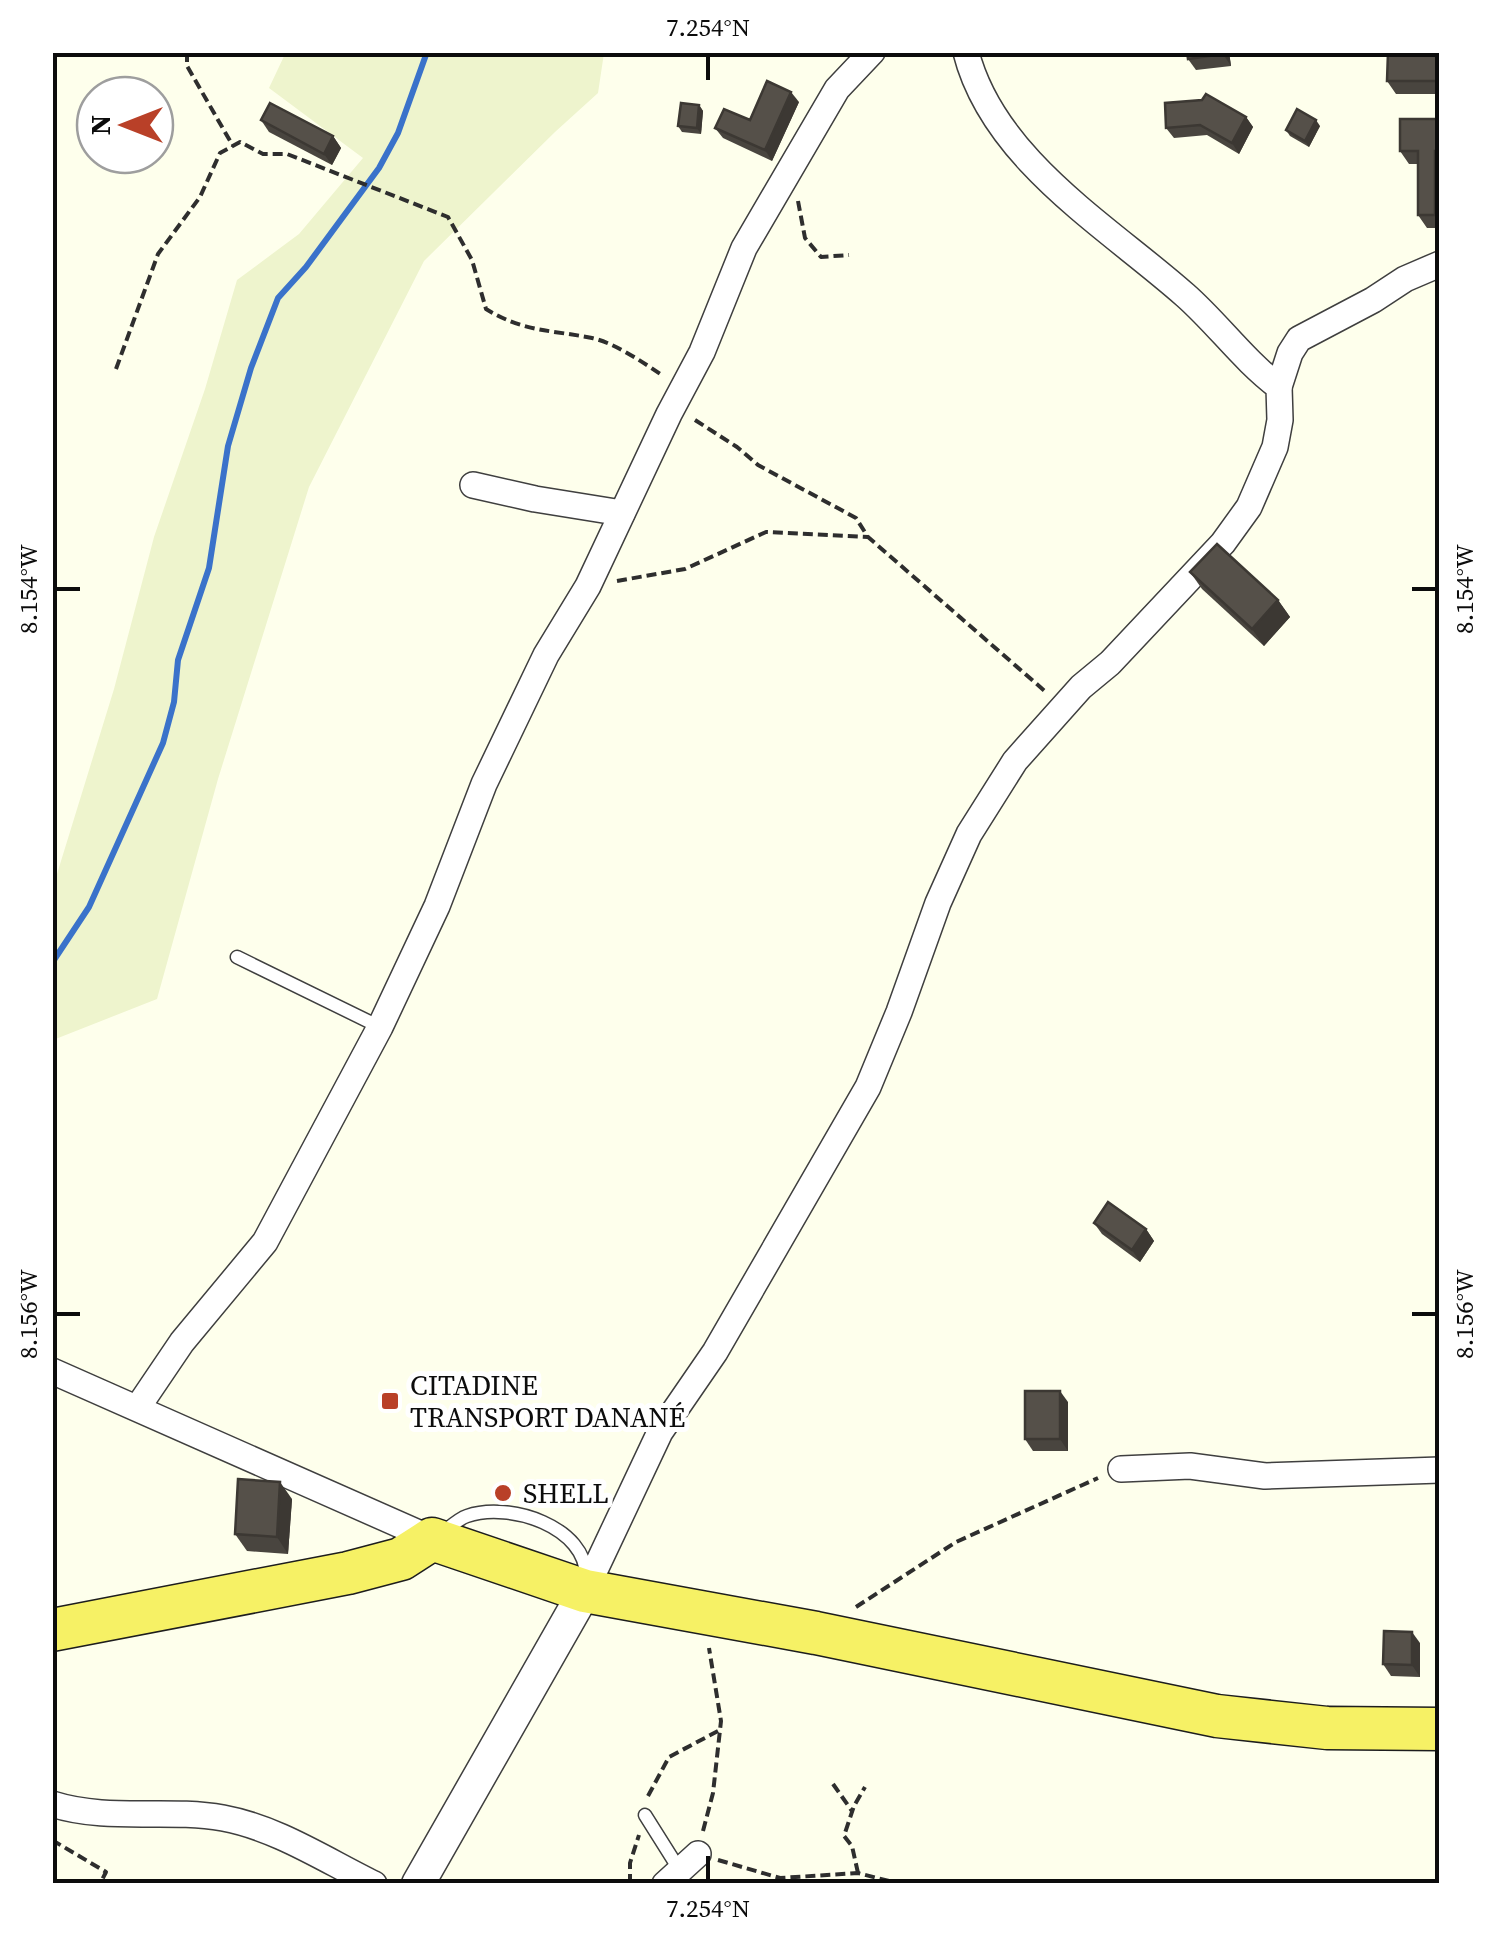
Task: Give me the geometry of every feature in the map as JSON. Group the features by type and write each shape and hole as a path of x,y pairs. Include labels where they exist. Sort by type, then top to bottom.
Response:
{"main road":[{"path":"52,1630 348,1573 401,1559 432,1539 585,1591 816,1633 1217,1716 1327,1728 1440,1728"}],"street":[{"path":"138,1407 182,1342 264,1242 380,1027 436,906 484,784 546,655 588,586 702,352 744,248 837,89 872,52"},
{"path":"966,52 972,77 994,118 1042,174 1188,297 1278,387"},
{"path":"418,1884 585,1591 660,1432 715,1352 868,1088 900,1012 938,903 969,834 1015,761 1062,706 1110,663 1223,543 1250,507 1275,446 1280,420 1278,387 1299,338 1440,264"},
{"path":"472,484 535,500 622,513"},
{"path":"52,1371 432,1539"},
{"path":"1121,1468 1190,1466 1265,1476 1440,1470"},
{"path":"52,1804 108,1816 221,1818 266,1830 374,1884"}],"lane":[{"path":"237,957 380,1027"},
{"path":"645,1816 681,1869"}],"path":[{"path":"187,52 187,66 233,146"},
{"path":"116,368 158,254 200,197 220,153 240,142 263,154 288,154 448,218 472,260 486,309 510,323 556,335 595,338 678,398 758,465 856,518 868,537 1062,706"},
{"path":"790,173 805,238 821,257 849,255"},
{"path":"588,586 684,570 766,532 868,537"},
{"path":"816,1633 956,1542 1121,1468"},
{"path":"704,1611 720,1730 713,1793 681,1869 780,1878 858,1874 889,1882"},
{"path":"630,1884 630,1862 649,1792 669,1757 720,1730"},
{"path":"833,1784 852,1811"},
{"path":"858,1874 852,1846 844,1836 865,1787"},
{"path":"52,1840 106,1872 100,1884"}],"green space":[{"path":"286,52 604,53 598,93 424,261 309,487 218,779 157,999 53,1040 53,887 114,689 154,537 205,389 237,280 299,234 363,158 269,88"}],"building":[{"path":"1187,52 1222,52 1223,54 1188,59"},
{"path":"1388,52 1440,52 1440,151 1435,151 1435,215 1418,215 1418,151 1400,151 1400,119 1438,119 1438,81 1387,81"},
{"path":"767,81 791,92 765,150 715,128 724,109 750,120"},
{"path":"1206,94 1246,117 1232,143 1200,125 1166,128 1165,103 1202,100"},
{"path":"270,103 333,136 324,154 261,120"},
{"path":"681,103 699,105 697,128 678,126"},
{"path":"1297,109 1316,120 1305,141 1286,130"},
{"path":"1217,544 1278,600 1252,629 1190,572"},
{"path":"1108,1202 1146,1229 1132,1250 1094,1223"},
{"path":"1025,1391 1060,1391 1060,1439 1025,1439"},
{"path":"238,1479 280,1482 277,1537 235,1534"},
{"path":"1384,1631 1412,1632 1412,1665 1383,1664"}],"waterway":[{"path":"52,963 89,907 163,743 174,702 178,660 209,568 228,446 251,368 278,298 306,267 379,168 398,133 427,52"}],"place":[{"name":"CITADINE TRANSPORT DANANÉ","path":"390,1401"},
{"name":"SHELL","path":"503,1493"}]}
